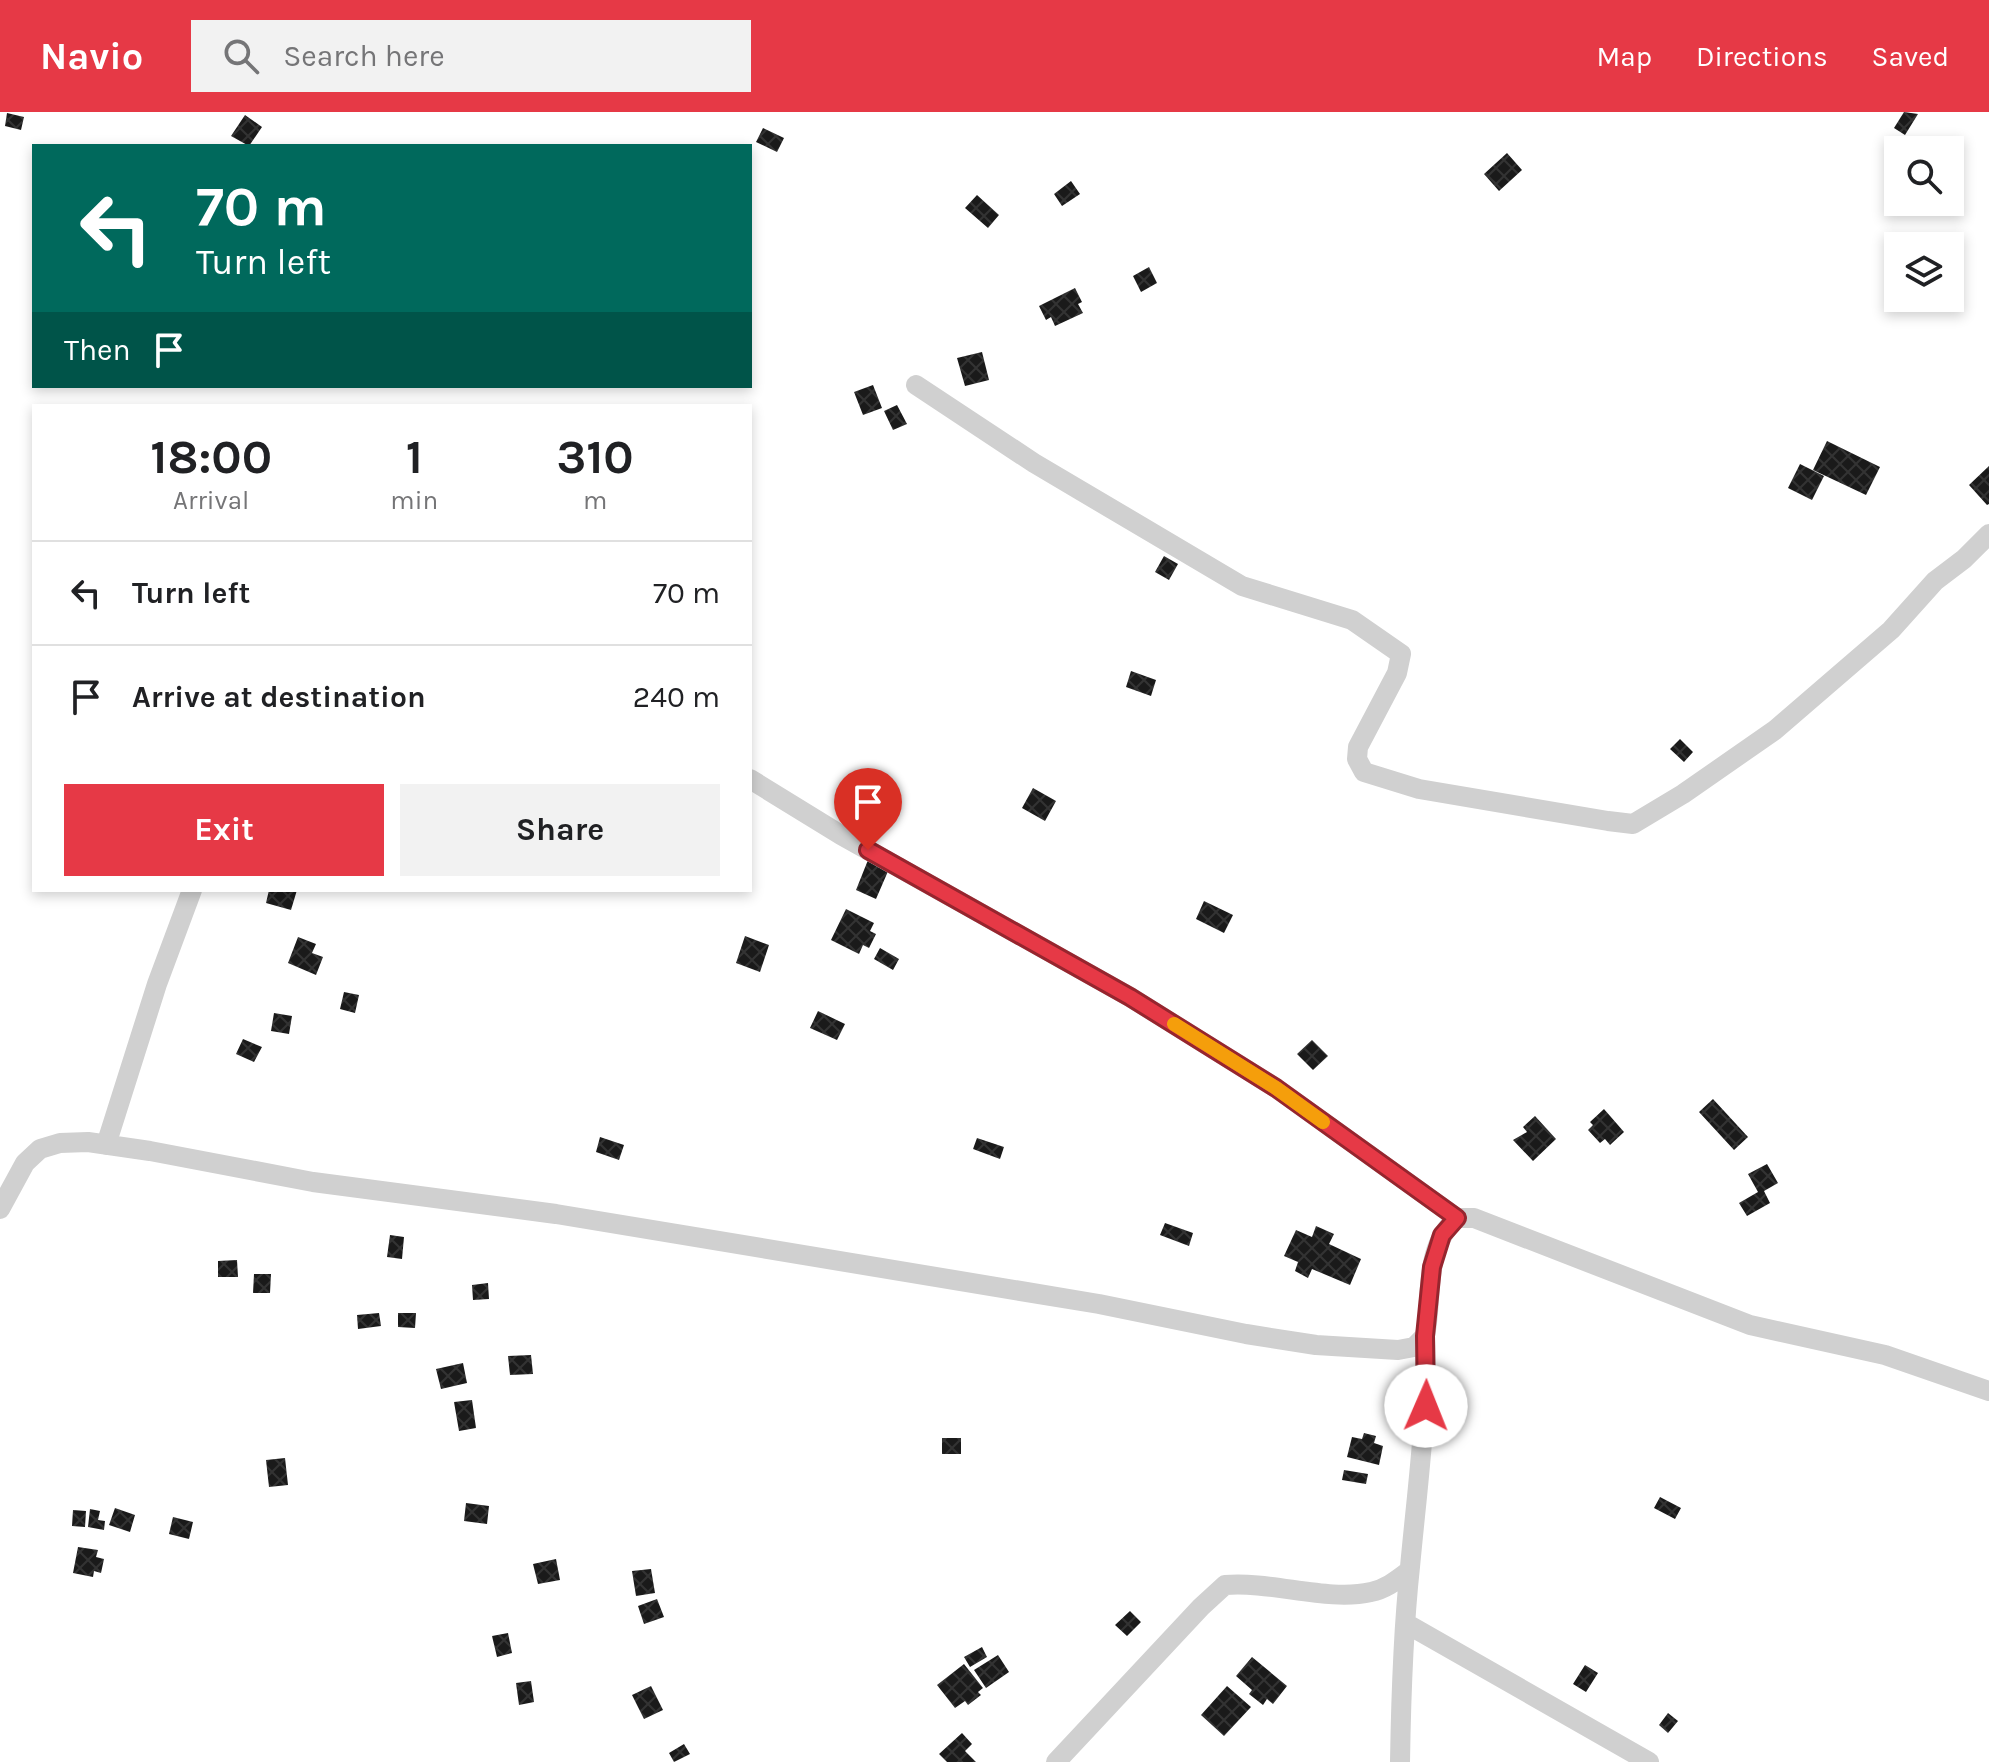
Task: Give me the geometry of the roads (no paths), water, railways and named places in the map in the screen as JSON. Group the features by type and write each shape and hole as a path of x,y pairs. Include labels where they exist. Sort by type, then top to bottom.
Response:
{"street":[{"path":"916,385 1034,463 1242,586 1352,620 1401,654 1397,673 1358,747 1357,759 1364,772 1419,789 1608,821 1633,824 1643,819 1775,730 1891,630 1935,581 1964,559 1989,534"},
{"path":"752,780 841,835 1130,997 1276,1088 1457,1218 1489,1222 1750,1325 1885,1355 1989,1391"},
{"path":"106,1145 157,984 191,892"},
{"path":"0,1209 25,1163 40,1149 60,1143 106,1145 313,1182 556,1214 1099,1304 1316,1345 1398,1350 1414,1347 1425,1336"},
{"path":"1400,1762 1409,1571 1425,1428 1425,1336 1437,1249 1442,1235 1457,1218"},
{"path":"1056,1762 1209,1598 1225,1585 1361,1594 1391,1585 1409,1571"},
{"path":"1407,1624 1649,1762"}]}
